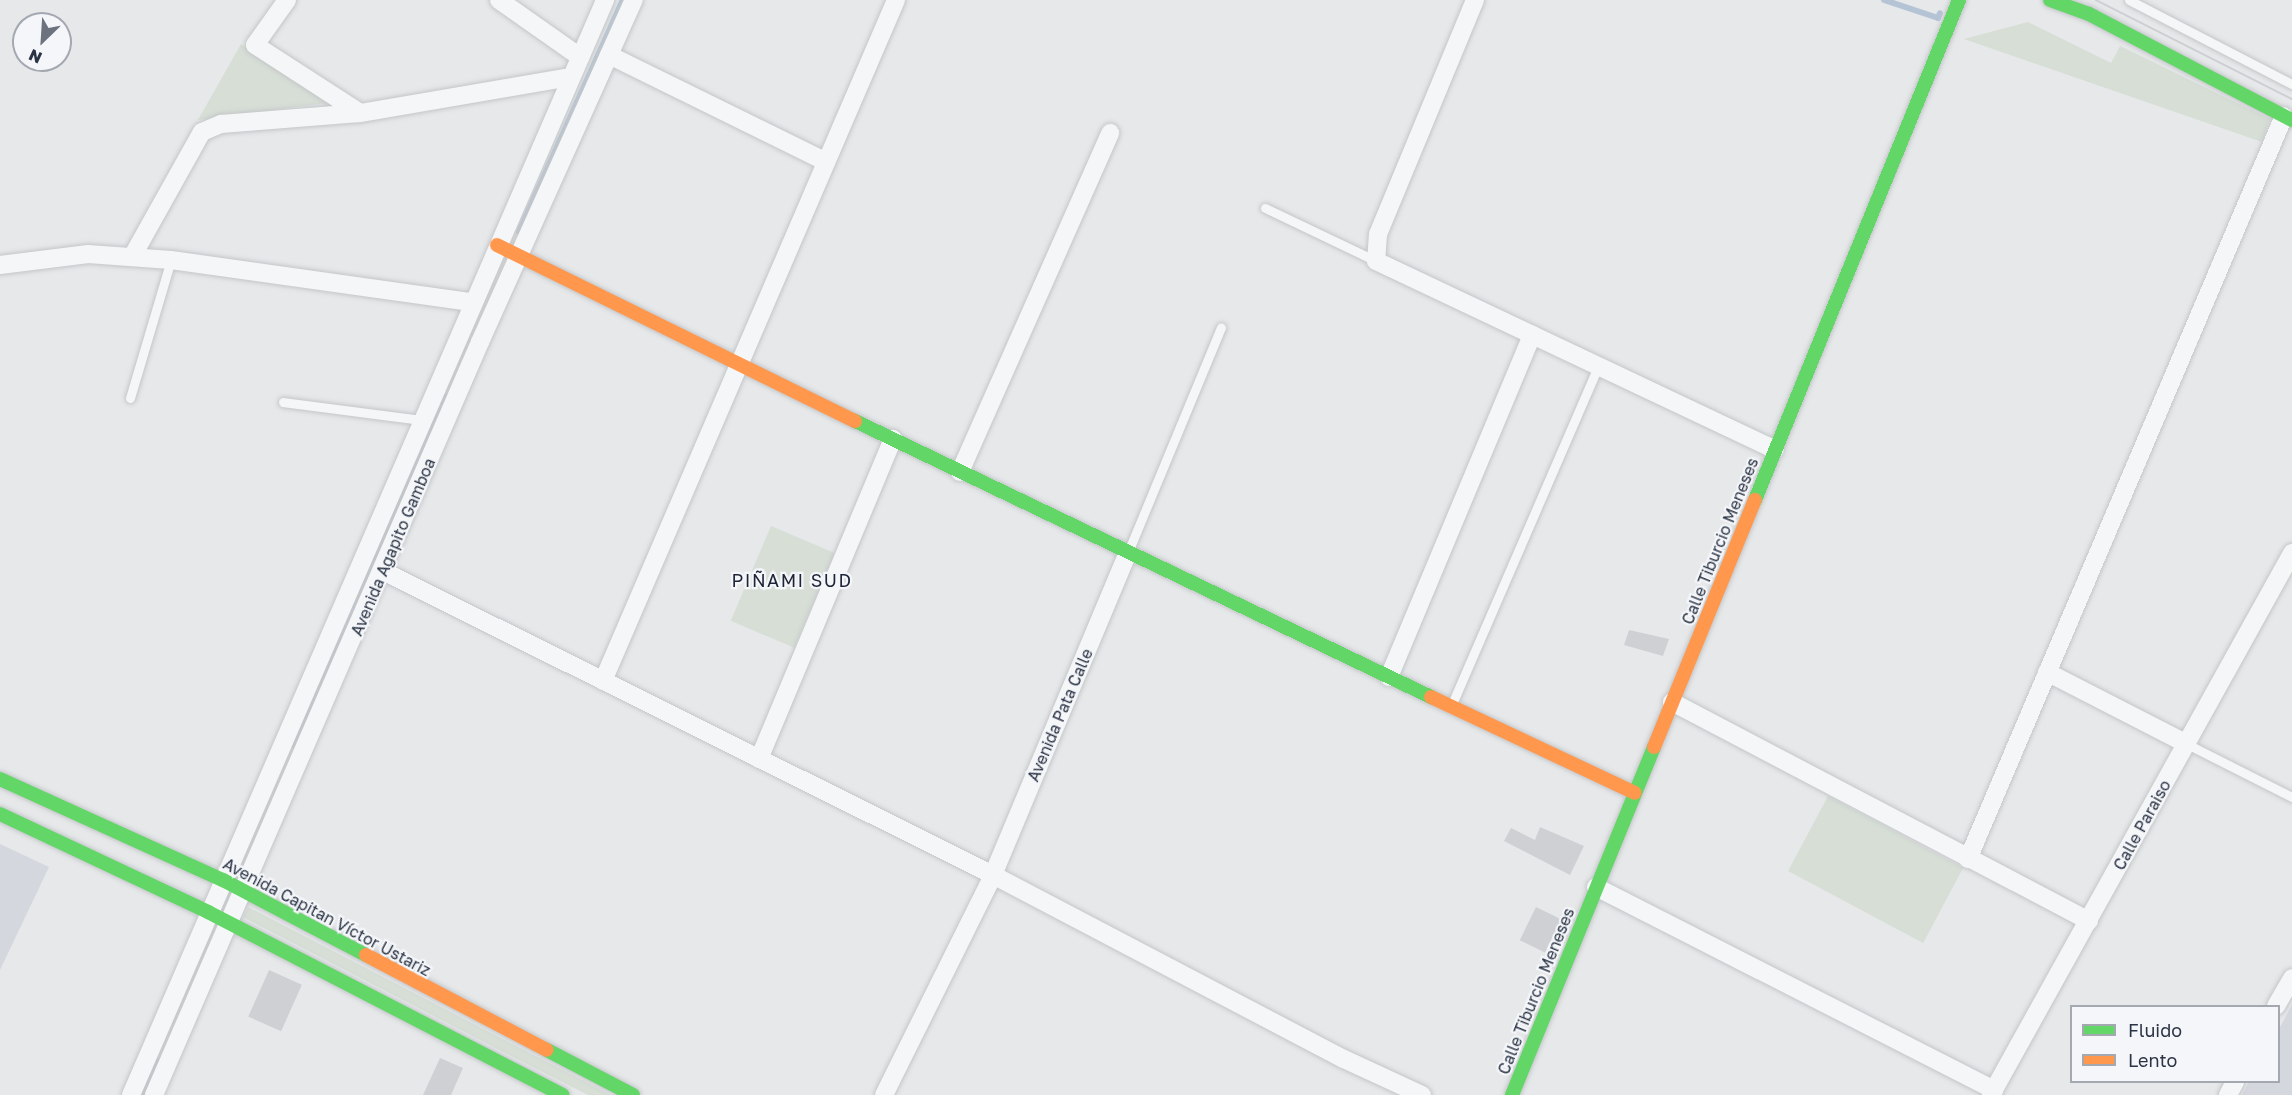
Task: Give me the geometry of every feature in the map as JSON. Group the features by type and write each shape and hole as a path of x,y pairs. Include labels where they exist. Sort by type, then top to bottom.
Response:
{"street":[{"path":"287,0 255,45 360,113"},
{"path":"499,0 579,57"},
{"name":"Avenida Agapito Gamboa","path":"131,1095 471,302 604,0"},
{"name":"Avenida Agapito Gamboa","path":"154,1095 226,922 383,571 518,256 634,0"},
{"path":"603,681 824,161 896,0"},
{"path":"1475,0 1378,234 1376,261 1774,450"},
{"name":"Calle Tiburcio Meneses","path":"1512,1095 1959,0"},
{"path":"1968,859 2288,118 2089,14 2050,0"},
{"path":"609,55 824,161"},
{"path":"132,257 202,132 221,124 360,113 571,77"},
{"path":"960,472 1110,133"},
{"path":"497,246 1127,554 1635,793"},
{"path":"0,265 88,254 171,260 471,302"},
{"path":"1389,677 1532,335"},
{"path":"759,759 893,439"},
{"name":"Calle Paraiso","path":"1992,1092 2292,553"},
{"name":"Avenida Pata Calle","path":"884,1095 993,874 1127,554"},
{"path":"383,571 993,874 1344,1059 1422,1095"},
{"path":"2047,672 2187,744"},
{"path":"1672,702 2089,921"},
{"name":"Avenida Capitan Víctor Ustariz","path":"0,779 223,880 633,1095"},
{"path":"0,814 208,912 563,1095"},
{"path":"1596,887 1992,1092"},
{"path":"2277,1005 2292,978"}],"lane":[{"path":"2129,0 2292,84"},
{"path":"1265,208 1376,261"},
{"path":"130,398 171,260"},
{"name":"Avenida Pata Calle","path":"1127,554 1221,328"},
{"path":"1452,706 1598,366"},
{"path":"283,402 421,420"},
{"path":"2187,744 2292,797"}],"shaded area":[{"path":"2028,22 2111,63 2120,46 2270,119 2262,142 1964,39"},
{"path":"241,44 327,103 198,120"},
{"path":"771,526 835,553 794,648 731,621"},
{"path":"1828,796 1963,868 1923,943 1788,871"},
{"path":"0,844 49,867 0,970"},
{"path":"248,907 611,1095 588,1095 513,1057 243,917"},
{"path":"2292,1005 2292,1095 2242,1095 2248,1083 2280,1083 2280,1027"}],"building":[{"path":"1629,630 1669,639 1663,656 1624,645"},
{"path":"1540,827 1584,846 1570,875 1504,841 1511,828 1535,840"},
{"path":"1536,907 1561,919 1545,953 1520,940"},
{"path":"269,970 302,985 281,1031 248,1017"},
{"path":"440,1058 463,1068 451,1095 423,1095"}],"waterway":[{"path":"519,232 623,0"},
{"path":"1884,0 1938,18 1940,13"},
{"path":"292,745 446,397"},
{"path":"141,1095 156,1060"}],"tram line":[{"path":"2096,0 2292,99"}],"traffic: fast":[{"path":"1755,500 1959,0"},
{"path":"2050,0 2089,14 2292,120"},
{"path":"855,421 1431,697"},
{"path":"1512,1095 1654,747"},
{"path":"0,779 223,880 366,955"},
{"path":"0,814 208,912 563,1095"},
{"path":"547,1050 633,1095"}],"traffic: slow":[{"path":"497,245 855,421"},
{"path":"1654,747 1755,500"},
{"path":"1431,697 1635,793"},
{"path":"366,955 547,1050"}],"district":[{"name":"PIÑAMI SUD","path":"792,580"}]}
